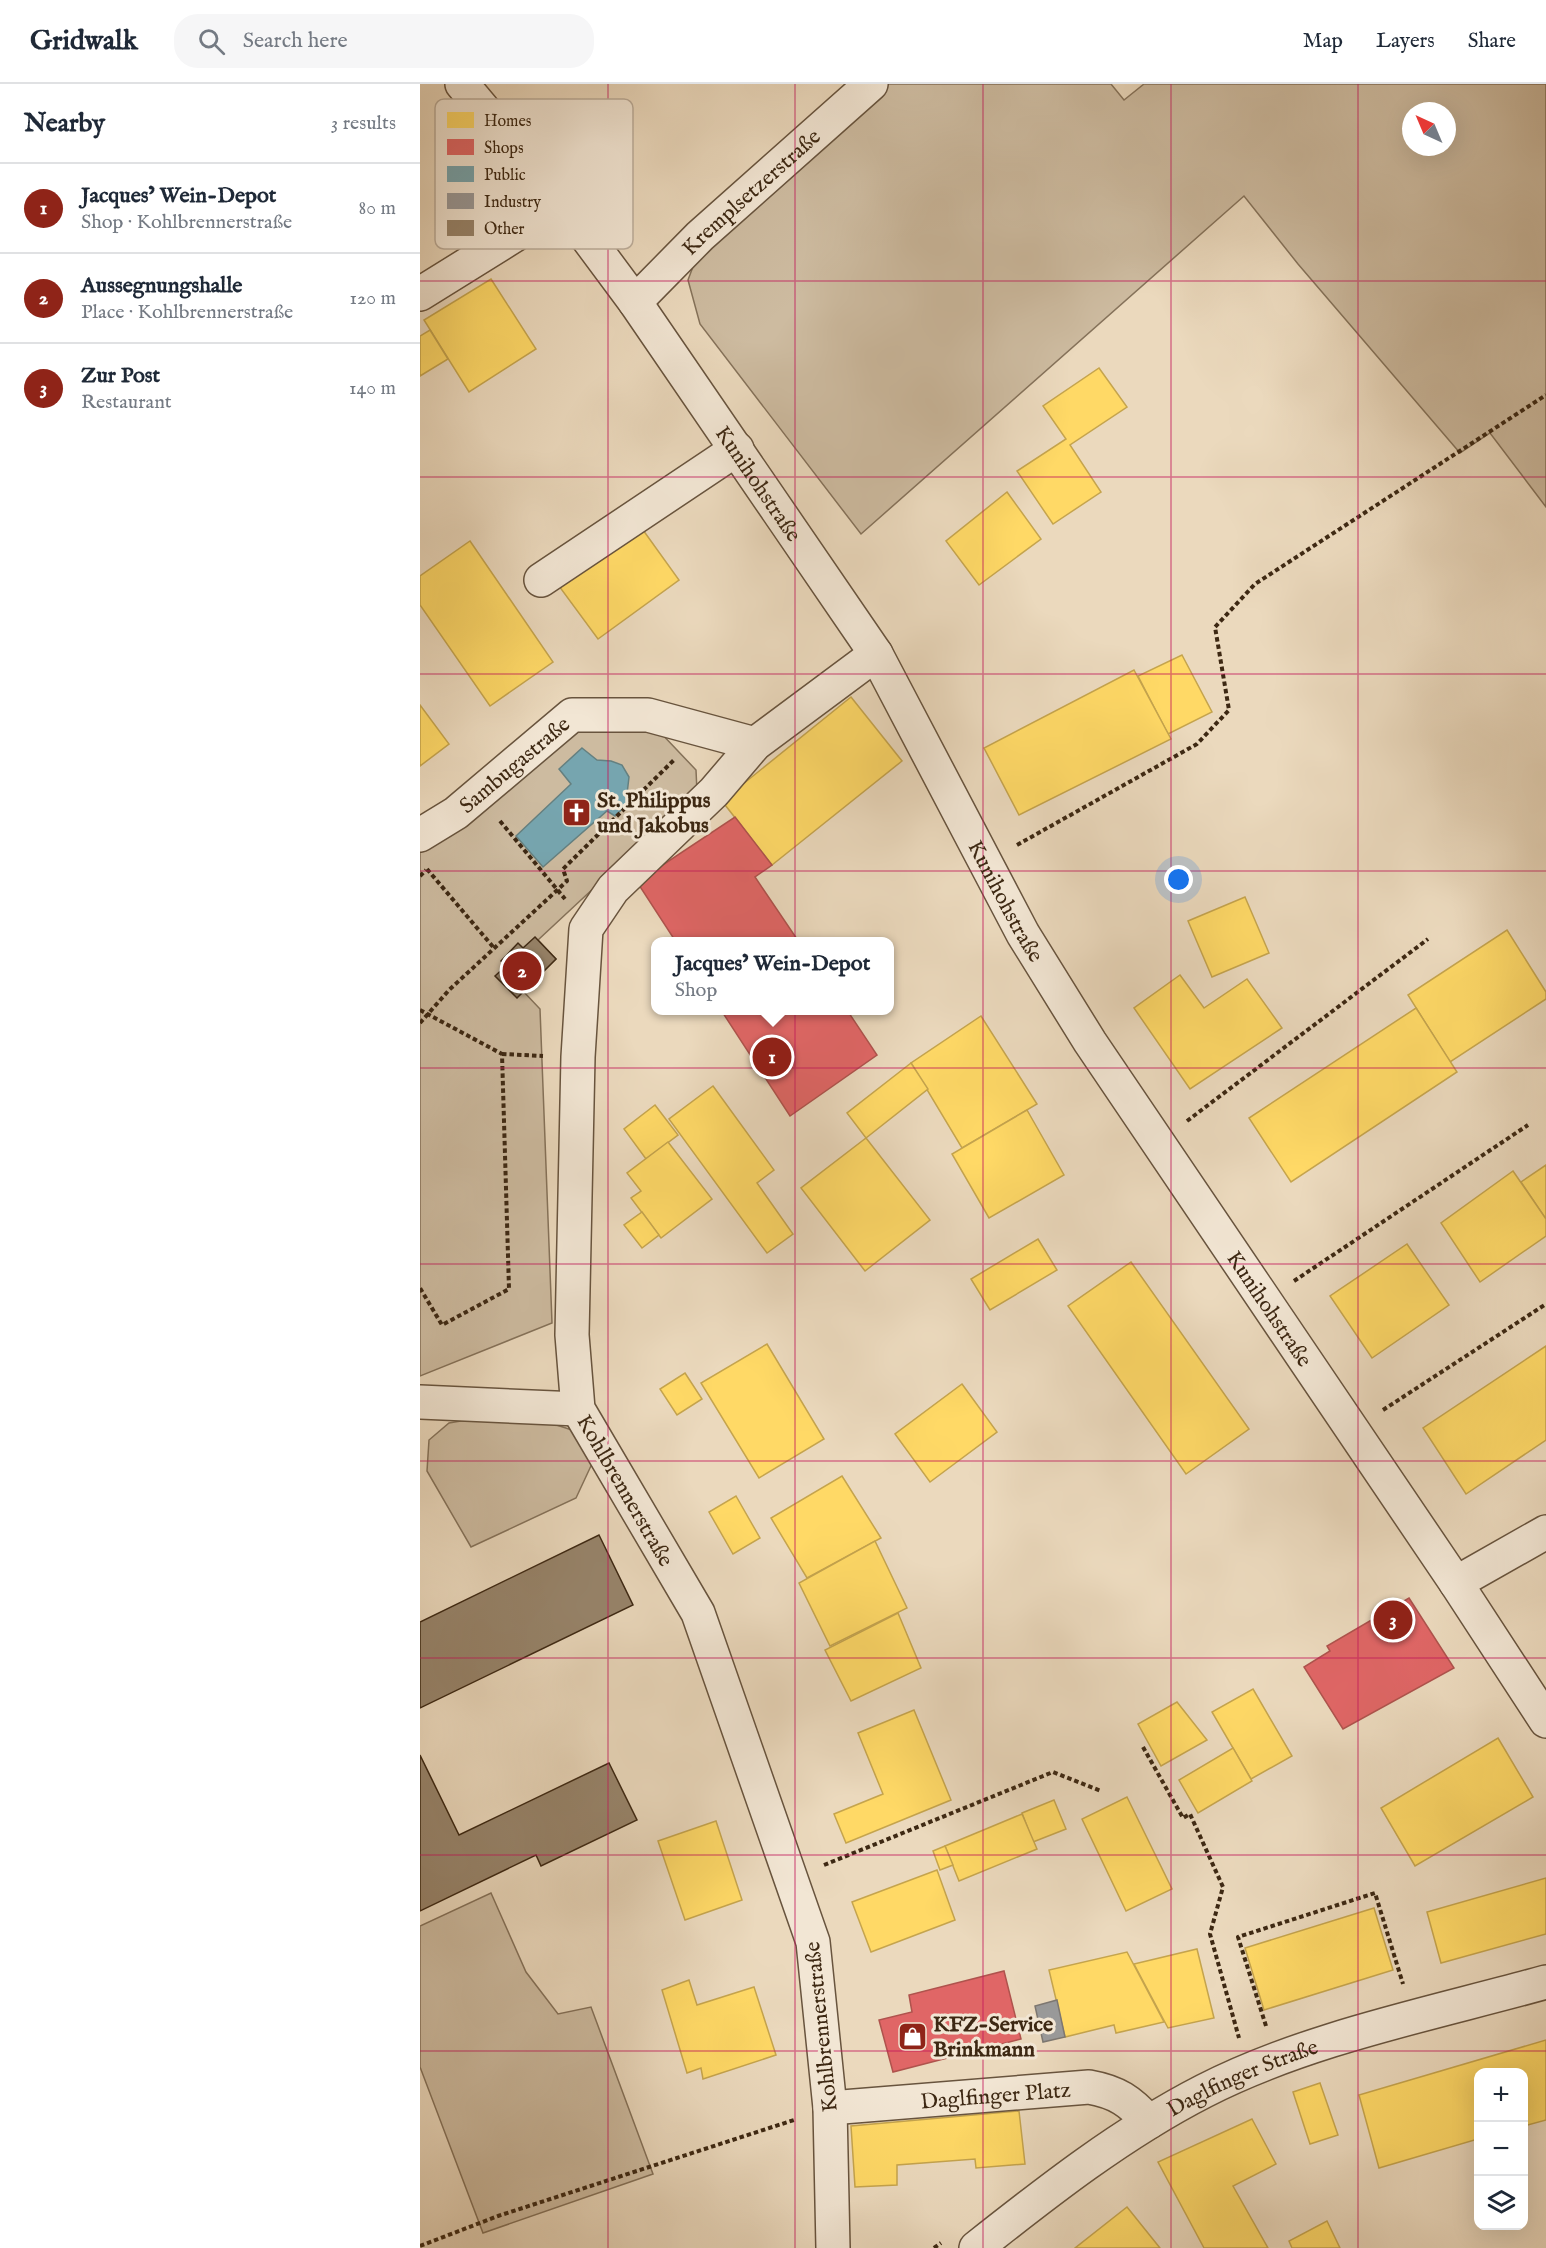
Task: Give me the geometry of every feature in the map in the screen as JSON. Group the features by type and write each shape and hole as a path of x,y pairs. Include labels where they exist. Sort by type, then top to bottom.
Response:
{"street":[{"name":"Kunihohstraße","path":"462,84 475,99"},
{"name":"Kremplsetzerstraße","path":"635,302 700,236 871,84"},
{"path":"420,294 492,249"},
{"name":"Kunihohstraße","path":"596,249 737,448 876,654 1023,934 1090,1042 1456,1583 1546,1721"},
{"path":"541,580 737,448"},
{"path":"586,929 613,889 714,792 755,744 876,654"},
{"name":"Sambugastraße","path":"420,835 456,813 572,715 648,715 755,744"},
{"name":"Kohlbrennerstraße","path":"586,929 578,1057 572,1335 578,1408 698,1613 813,1942 830,2108 833,2248"},
{"path":"420,1402 578,1408"},
{"path":"1456,1583 1546,1532"},
{"name":"Daglfinger Straße","path":"976,2248 1086,2164 1149,2122 1205,2090 1277,2059 1546,1982"},
{"name":"Daglfinger Platz","path":"830,2108 1089,2087 1110,2091 1128,2099 1149,2122"}],"path":[{"path":"986,863 1197,744 1229,710 1215,627 1255,584 1546,395"},
{"path":"420,1023 449,990 567,881 563,869 705,730"},
{"path":"491,827 500,821 558,889 586,929"},
{"path":"420,876 436,863"},
{"path":"427,869 494,948"},
{"path":"1158,1143 1428,939"},
{"path":"420,1010 502,1054 508,1289 442,1325 420,1288"},
{"path":"1265,1301 1528,1125"},
{"path":"1353,1430 1546,1305"},
{"path":"1143,1747 1183,1818 1190,1814 1223,1887 1210,1934 1242,2044"},
{"path":"791,1879 1053,1772 1101,1791"},
{"path":"1277,2059 1238,1937 1375,1893 1415,2019"},
{"path":"420,2246 498,2216 830,2108"}],"shaded area":[{"path":"880,84 1111,84 1124,100 1144,84 1546,84 1546,507 1490,433 1460,453 1298,264 1244,196 861,534 700,324 688,280 700,248"},
{"path":"658,730 696,770 697,792 538,940 556,959 523,991 540,1009 552,1323 420,1376 420,850 571,731"},
{"path":"484,1417 538,1419 575,1431 597,1453 576,1498 471,1547 427,1471 429,1440 449,1423"},
{"path":"491,1893 526,1972 558,2014 591,2007 653,2174 483,2233 420,2067 420,1926"}],"building: Homes":[{"path":"491,279 536,349 469,392 424,320"},
{"path":"430,330 448,359 420,376 420,336"},
{"path":"1099,368 1127,407 1070,445 1101,492 1053,524 1017,471 1066,439 1043,406"},
{"path":"1007,492 1041,539 979,585 946,541"},
{"path":"638,523 679,580 598,639 556,582"},
{"path":"470,541 553,662 490,706 420,605 420,576"},
{"path":"1182,655 1212,712 1168,734 1138,676"},
{"path":"1134,670 1171,739 1019,815 984,748"},
{"path":"851,697 902,761 772,865 722,801"},
{"path":"420,705 449,744 420,766"},
{"path":"1245,897 1269,953 1212,977 1188,921"},
{"path":"1507,930 1546,992 1546,999 1450,1062 1408,995"},
{"path":"1180,975 1204,1008 1247,979 1282,1028 1190,1089 1134,1008"},
{"path":"1416,1008 1457,1072 1291,1182 1249,1118"},
{"path":"981,1016 1037,1104 962,1148 911,1063"},
{"path":"911,1063 928,1089 866,1138 847,1113"},
{"path":"713,1086 774,1170 757,1183 793,1234 767,1253 669,1119"},
{"path":"655,1105 678,1135 646,1159 624,1129"},
{"path":"1027,1110 1064,1175 989,1218 952,1154"},
{"path":"866,1138 930,1220 865,1271 801,1188"},
{"path":"668,1142 712,1199 661,1238 631,1198 641,1191 627,1173"},
{"path":"1546,1165 1546,1219 1521,1182"},
{"path":"1513,1171 1546,1219 1546,1236 1480,1282 1441,1223"},
{"path":"642,1212 659,1235 642,1248 624,1225"},
{"path":"1038,1239 1057,1270 990,1310 971,1279"},
{"path":"1407,1244 1449,1305 1372,1358 1330,1296"},
{"path":"1131,1262 1249,1429 1186,1474 1068,1306"},
{"path":"767,1344 824,1439 759,1478 701,1383"},
{"path":"1546,1346 1546,1440 1466,1494 1423,1428"},
{"path":"685,1373 702,1399 677,1415 660,1389"},
{"path":"962,1384 997,1432 930,1482 895,1434"},
{"path":"842,1476 881,1538 807,1578 771,1518"},
{"path":"736,1496 760,1538 733,1554 709,1512"},
{"path":"875,1541 907,1608 830,1646 799,1583"},
{"path":"898,1613 921,1668 851,1701 825,1650"},
{"path":"1253,1689 1292,1756 1251,1779 1212,1712"},
{"path":"1177,1702 1207,1740 1161,1766 1138,1724"},
{"path":"914,1710 951,1800 846,1843 834,1814 883,1794 858,1733"},
{"path":"1498,1738 1533,1797 1415,1866 1381,1808"},
{"path":"1233,1748 1252,1781 1198,1813 1179,1780"},
{"path":"1127,1797 1172,1889 1126,1911 1082,1819"},
{"path":"1054,1800 1066,1829 1033,1842 1022,1813"},
{"path":"1022,1814 1037,1849 959,1881 945,1846"},
{"path":"716,1821 742,1900 685,1920 658,1841"},
{"path":"945,1846 953,1865 940,1870 933,1851"},
{"path":"937,1870 955,1920 871,1952 852,1902"},
{"path":"1546,1878 1546,1934 1441,1963 1427,1912"},
{"path":"1374,1908 1393,1970 1264,2010 1245,1948"},
{"path":"1197,1949 1214,2018 1168,2028 1134,1964"},
{"path":"1127,1952 1164,2022 1116,2033 1114,2025 1065,2037 1049,1970"},
{"path":"689,1980 697,2005 754,1987 776,2055 703,2079 701,2068 687,2073 662,1990"},
{"path":"1546,2040 1546,2120 1528,2125 1528,2068 1474,2068 1474,2140 1379,2168 1359,2095"},
{"path":"1320,2083 1338,2135 1310,2144 1293,2092"},
{"path":"1019,2111 1025,2164 976,2168 975,2159 897,2165 897,2185 855,2187 851,2126"},
{"path":"1252,2119 1276,2164 1233,2186 1268,2248 1204,2248 1158,2162"},
{"path":"1127,2207 1160,2248 1075,2248"},
{"path":"1327,2221 1340,2248 1292,2248 1289,2241"}],"building: Shops":[{"path":"735,817 772,865 755,877 796,937 673,937 637,882"},
{"path":"724,1015 850,1015 877,1055 790,1116"},
{"path":"1409,1598 1454,1668 1343,1729 1304,1667 1330,1651 1327,1646"},
{"path":"1004,1971 1021,2039 893,2072 879,2020 912,2012 909,1995"}],"building: Public":[{"path":"582,748 597,760 622,765 629,777 627,794 629,802 615,816 607,811 543,867 516,836 571,784 559,769"}],"building: Industry":[{"path":"1057,2000 1065,2037 1043,2042 1035,2006"}],"building: Other":[{"path":"535,937 556,959 517,998 495,976 506,966 501,961 518,943 523,948"},
{"path":"599,1535 633,1605 420,1708 420,1622"},
{"path":"420,1755 459,1835 609,1763 637,1820 541,1866 536,1855 420,1911"}],"place":[{"name":"St. Philippus und Jakobus","path":"576,812"},
{"name":"Aussegnungshalle","path":"522,971"},
{"name":"Jacques’ Wein-Depot","path":"772,1057"},
{"name":"Zur Post","path":"1393,1620"},
{"name":"KFZ-Service Brinkmann","path":"912,2036"}]}
